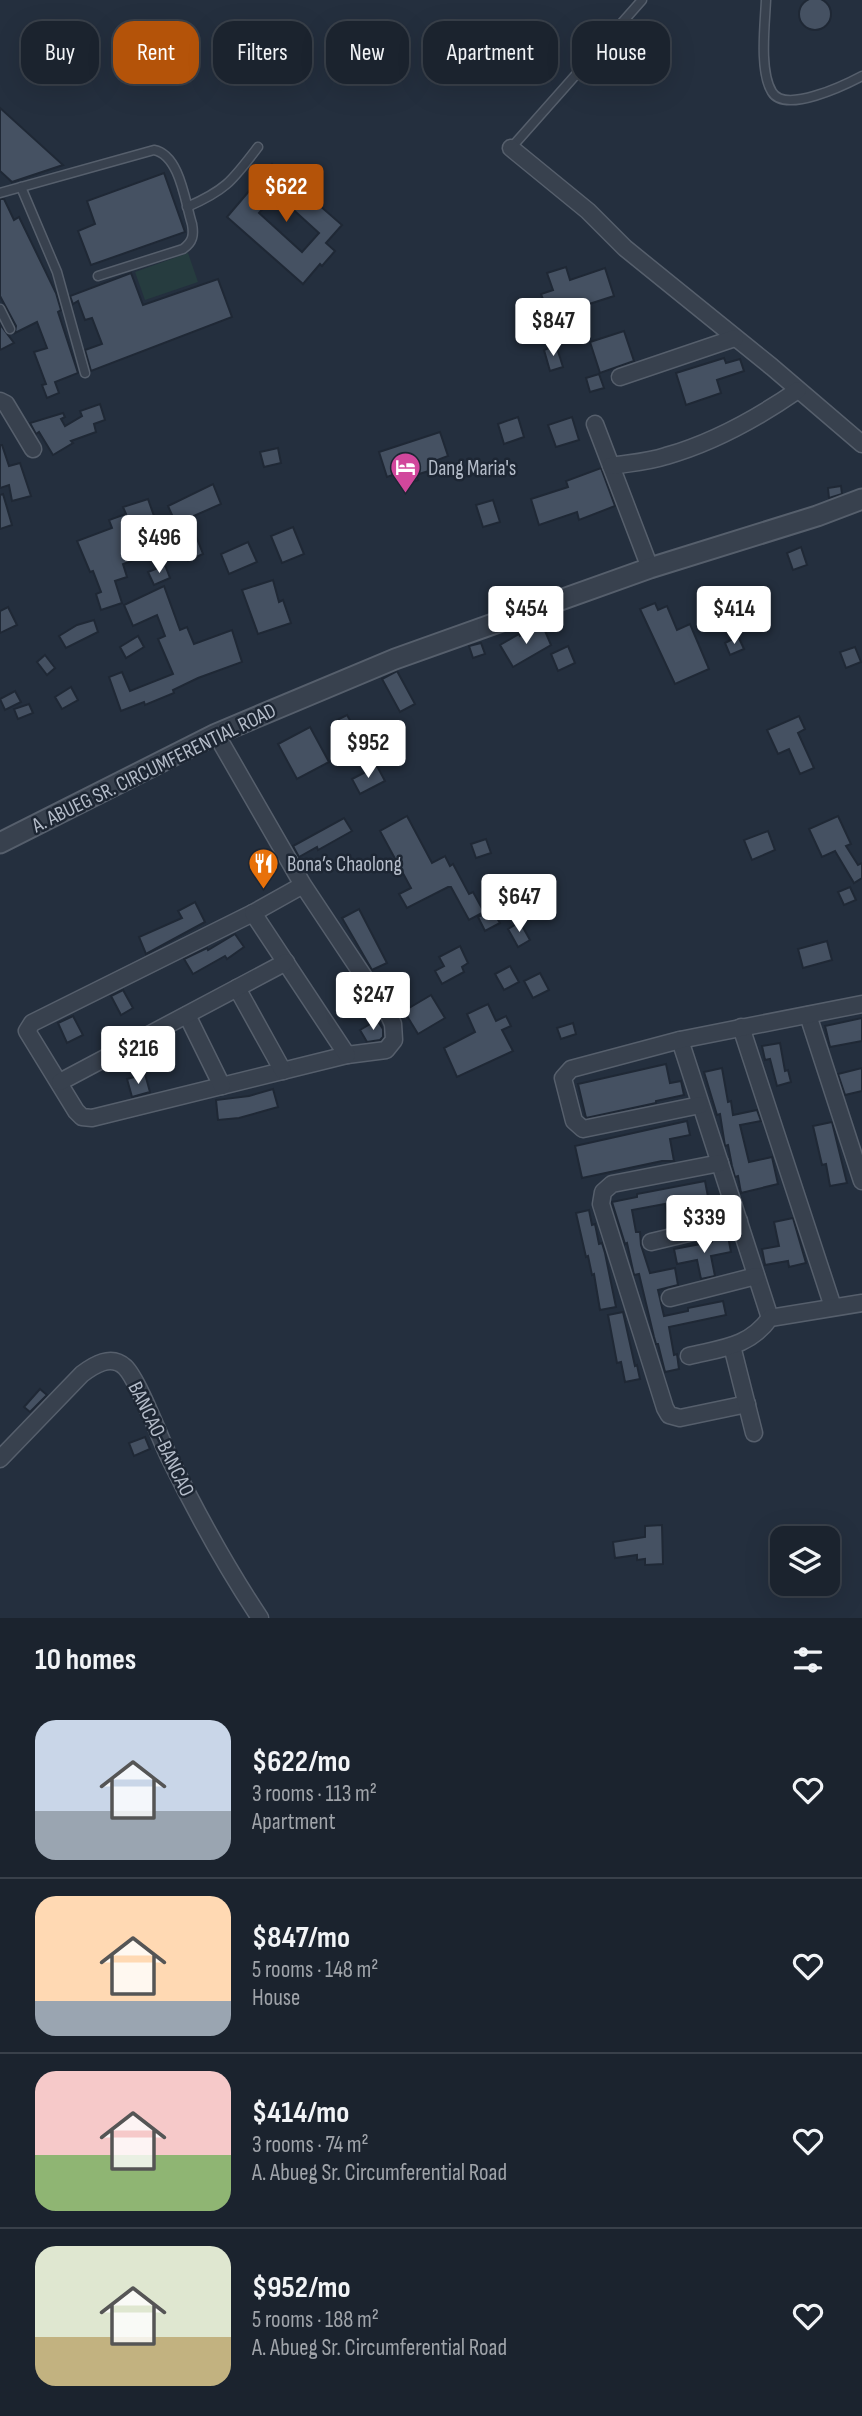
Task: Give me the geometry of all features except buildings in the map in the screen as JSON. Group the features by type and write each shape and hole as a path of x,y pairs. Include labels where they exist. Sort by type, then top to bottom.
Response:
{"street":[{"path":"510,148 588,211 625,248 862,444"},
{"path":"620,377 736,338"},
{"path":"611,466 681,452 776,405 798,390"},
{"path":"0,401 6,404 33,449"},
{"path":"595,425 650,568"},
{"name":"A. ABUEG SR. CIRCUMFERENTIAL ROAD","path":"0,843 216,734 395,659 650,568 817,516 862,499"},
{"path":"216,734 303,885 393,1024 394,1040 386,1050 347,1055 92,1118 82,1117 27,1031 32,1023 253,913 303,885"},
{"path":"253,913 347,1055"},
{"path":"60,1083 286,962"},
{"path":"237,988 283,1071"},
{"path":"700,1105 588,1130 580,1128 574,1121 563,1078 571,1069 680,1041 862,1004"},
{"path":"187,1015 222,1086"},
{"path":"808,1015 862,1181"},
{"path":"741,1027 833,1307"},
{"path":"680,1041 770,1318"},
{"path":"720,1163 612,1184 603,1192 601,1205 669,1415 680,1418 747,1404"},
{"path":"651,1242 739,1221"},
{"path":"670,1298 756,1276"},
{"path":"690,1356 750,1339 761,1331 770,1318 862,1303"},
{"path":"732,1346 754,1433"},
{"name":"BANCAO-BANCAO","path":"0,1459 94,1364 119,1363 127,1368 136,1385 215,1547 260,1618"}],"lane":[{"path":"510,148 642,0"},
{"path":"766,0 765,64 769,86 776,97 784,101 802,99 862,76"},
{"path":"187,208 226,187 258,147"},
{"path":"0,193 154,150 164,153 171,160 194,232 188,245 98,276"},
{"path":"21,187 57,272 85,373"},
{"path":"0,309 10,329"}],"green space":[{"path":"188,253 198,282 145,300 135,272"}],"place":[{"name":"Dang Maria's","path":"405,495"},
{"name":"Bona’s Chaolong","path":"264,891"}]}
